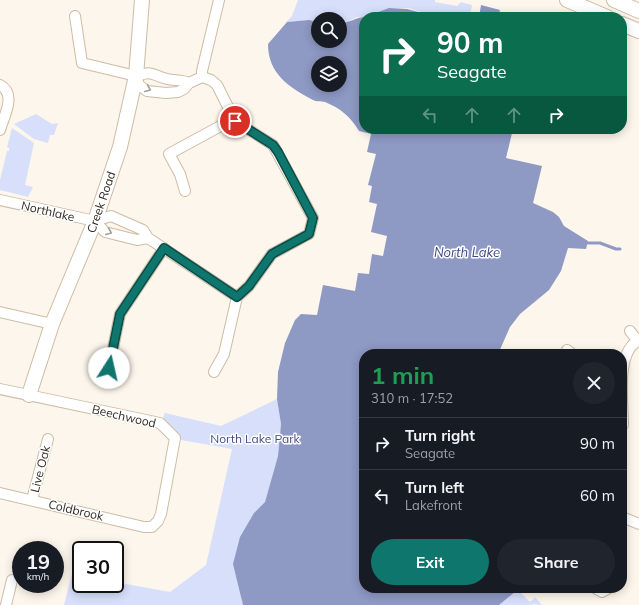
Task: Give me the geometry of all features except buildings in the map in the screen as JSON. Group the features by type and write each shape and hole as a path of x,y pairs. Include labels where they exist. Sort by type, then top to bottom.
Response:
{"street":[{"name":"Creek Road","path":"28,395 52,324 95,221 120,147 136,76 142,0"},
{"path":"202,78 202,71 219,0"},
{"path":"567,0 596,12"},
{"path":"614,0 639,11"},
{"path":"75,16 82,63 136,76 152,73 170,79 183,80 189,83"},
{"path":"627,26 639,31"},
{"path":"136,76 139,85 147,91 166,93 178,92 184,89 189,83 202,78 211,80 216,85 235,121 273,145 313,218 309,234 272,254 249,286 237,297 224,354 214,372"},
{"path":"166,93 170,79"},
{"path":"0,85 6,90 10,98 0,130"},
{"path":"185,191 180,174 169,154 226,123 235,121"},
{"name":"Northlake","path":"0,200 95,221"},
{"path":"148,238 141,240 126,238 106,232 95,221 112,216 143,230 148,238 237,297"},
{"path":"126,238 130,224"},
{"path":"109,368 120,314 164,248"},
{"path":"0,312 52,324"},
{"path":"627,354 638,340 630,331"},
{"name":"Beechwood","path":"0,389 160,423 175,438 161,514 158,521 152,527"},
{"name":"Live Oak","path":"32,500 48,439"},
{"name":"Coldbrook","path":"0,493 144,527 152,527"},
{"path":"627,519 639,524"},
{"path":"6,605 12,580"}],"green space":[{"path":"298,0 435,0 435,2 457,6 461,2 472,5 471,12 421,12 409,8 390,8 379,12 359,12 359,17 347,22 347,12 311,12 311,20 286,22 292,16"},
{"path":"36,114 52,124 58,123 54,135 50,135 48,143 34,139 14,124"},
{"path":"12,128 34,143 25,185 33,187 28,197 0,190 0,180 7,151 9,151 9,148 7,147"},
{"name":"North Lake Park","path":"277,399 281,424 278,456 265,502 254,513 241,598 243,605 64,605 72,574 72,593 124,593 124,584 170,592 206,565 232,449 181,440 163,418 165,413 221,426"},
{"path":"514,593 521,593 530,602 535,597 542,605 532,604 533,605 499,605"}],"water":[{"path":"481,5 500,10 499,12 480,12"},
{"path":"389,8 407,9 418,12 378,12"},
{"name":"North Lake","path":"359,19 359,131 349,117 336,107 325,102 314,101 295,90 281,78 272,63 268,44 287,22 311,20 311,48 347,48 347,22"},
{"name":"North Lake","path":"371,134 512,134 506,158 542,166 533,203 553,212 559,217 564,226 588,241 586,249 568,248 561,271 549,290 520,314 510,327 500,349 359,349 359,593 514,593 499,605 243,605 233,564 240,537 254,513 265,502 278,456 281,424 277,399 278,372 285,343 295,320 301,314 317,315 323,285 355,291 358,273 369,274 372,254 383,256 387,236 371,232 377,204 369,202 372,186 368,185 376,154 367,152"}],"waterway":[{"path":"588,243 600,243 620,249"}],"route":[{"path":"109,368 120,314 164,248 237,297 249,286 272,254 309,234 313,218 278,152 273,145 235,121"}]}
